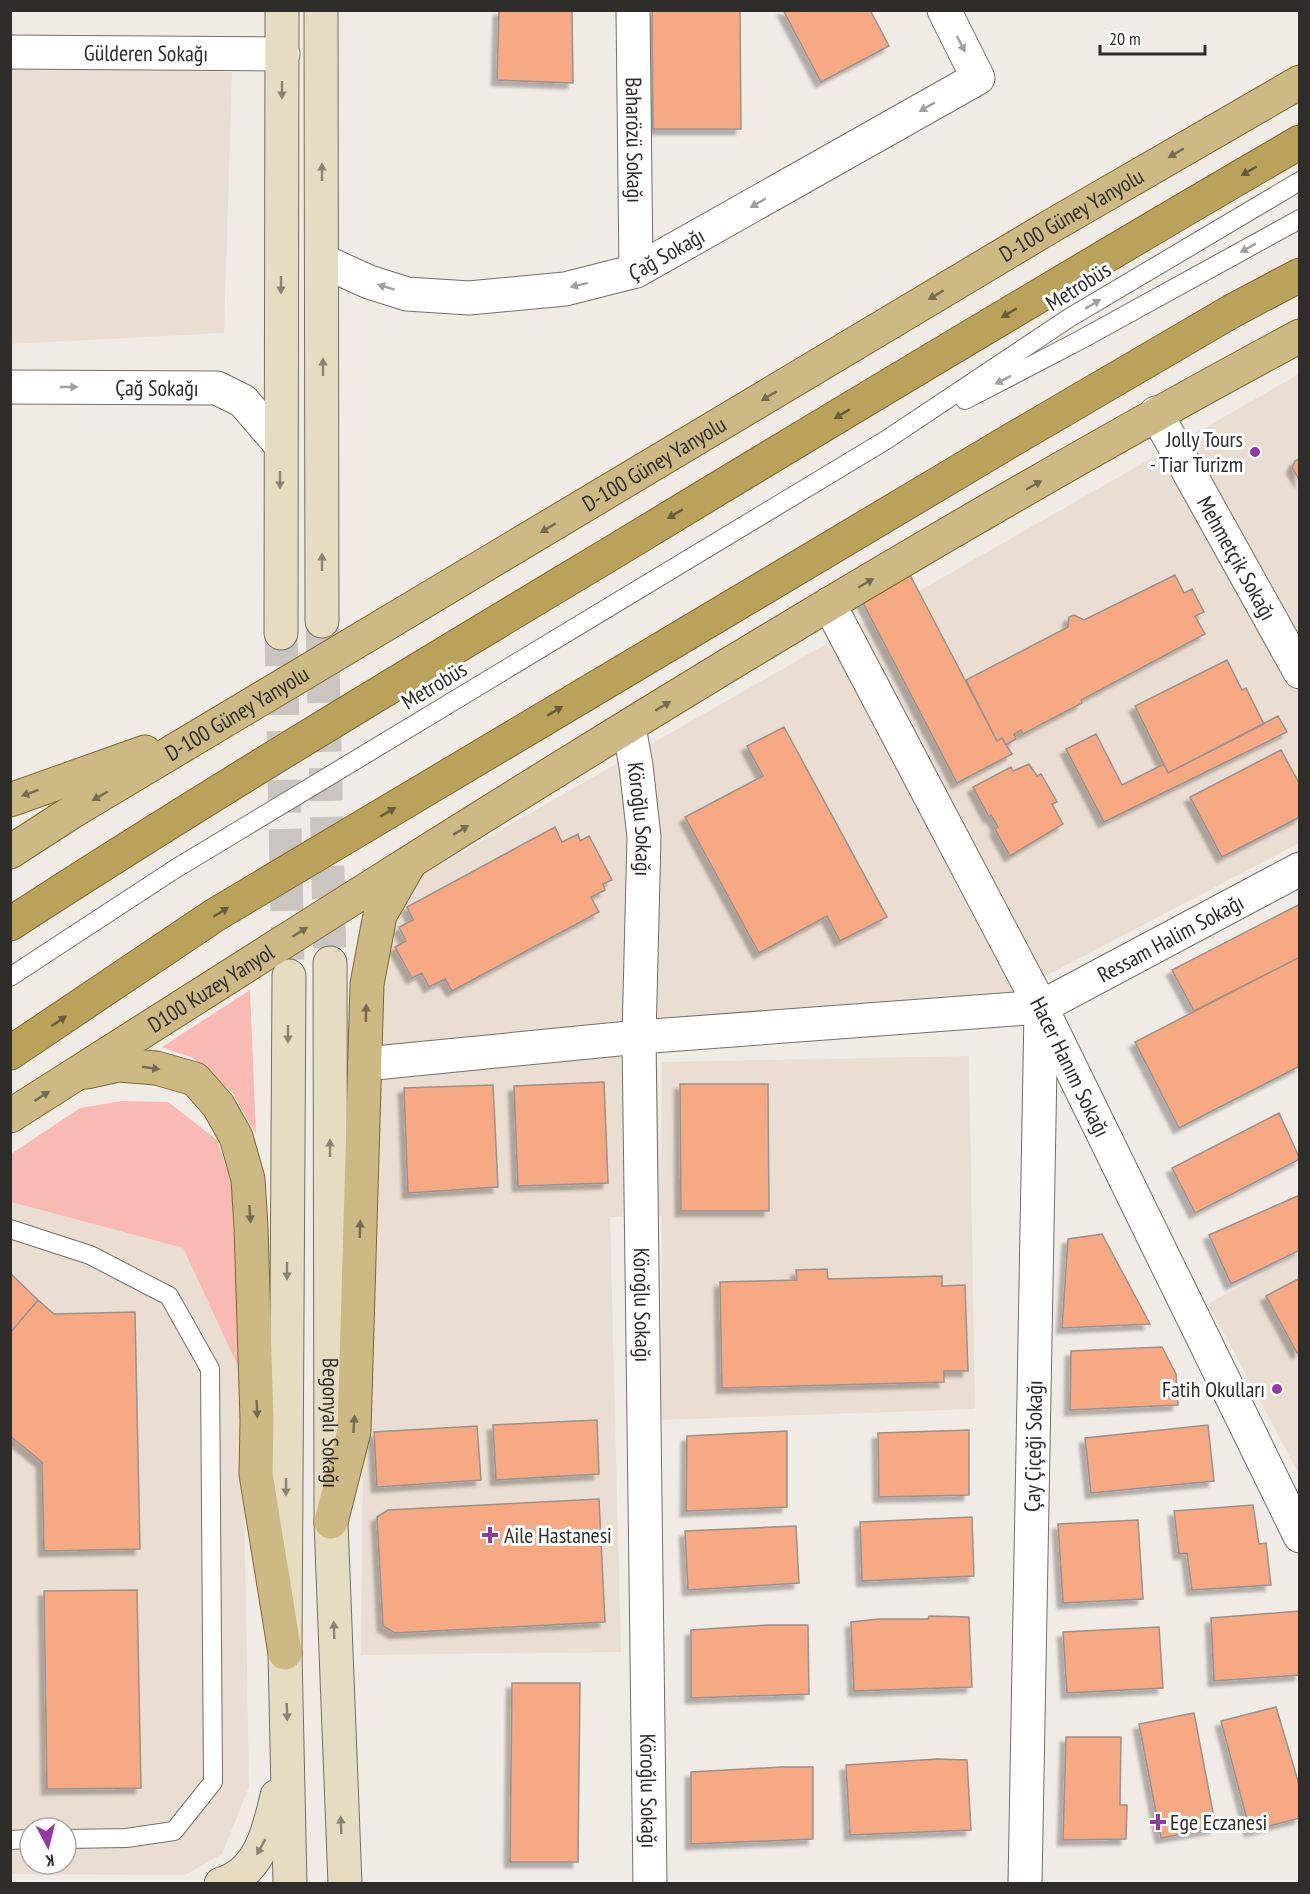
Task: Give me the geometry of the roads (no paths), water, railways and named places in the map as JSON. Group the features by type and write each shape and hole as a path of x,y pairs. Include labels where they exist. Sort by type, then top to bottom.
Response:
{"highway":[{"path":"10,924 378,693 1071,276 1299,142"},
{"path":"10,1053 215,915 1015,438 1232,311 1299,275"}],"main road":[{"path":"281,633 282,10"},
{"path":"321,10 322,621"},
{"name":"D-100 Güney Yanyolu","path":"10,852 75,810 223,724 1043,231 1299,82"},
{"name":"D100 Kuzey Yanyol","path":"10,1116 411,861 829,604 1156,413 1299,336"},
{"path":"10,800 223,724"},
{"path":"331,1522 354,1431 367,984 380,915 411,861"},
{"name":"Begonyalı Sokağı","path":"330,963 331,1522 345,1884"},
{"name":"Begonyalı Sokağı","path":"289,976 285,1653 289,1751 290,1884"},
{"path":"73,1076 119,1065 156,1068 195,1079 218,1106 236,1137 248,1179 251,1227 257,1420 256,1474 285,1653"},
{"path":"221,1884 232,1881 251,1865 267,1836 289,1751"}],"street":[{"name":"Baharözü Sokağı","path":"633,10 636,271"},
{"name":"Çağ Sokağı","path":"323,261 369,282 407,294 469,298 565,289 636,271 978,78 944,10"},
{"name":"Gülderen Sokağı","path":"10,52 283,54"},
{"name":"Çağ Sokağı","path":"10,387 217,388 243,401 280,444"},
{"name":"Mehmetçik Sokağı","path":"1156,413 1299,672"},
{"name":"Hacer Hanım Sokağı","path":"829,604 1041,1007 1299,1536"},
{"name":"Köroğlu Sokağı","path":"629,727 644,837 639,1037 650,1884"},
{"name":"Ressam Halim Sokağı","path":"1041,1007 1299,869"},
{"path":"365,1065 639,1037 1041,1007"},
{"name":"Çay Çiçeği Sokağı","path":"1025,1884 1041,1007"}],"lane":[{"name":"Metrobüs","path":"10,977 175,869 886,441 1069,318 1299,181"},
{"name":"Metrobüs","path":"886,441 1082,339 1299,219"},
{"path":"10,1229 90,1254 169,1296 210,1369 213,1782 174,1831 126,1838 78,1839"}],"tunnel":[{"path":"322,621 330,963"},
{"path":"281,633 288,965"}],"place":[{"name":"Jolly Tours - Tiar Turizm","path":"1255,452"},
{"name":"Fatih Okulları","path":"1277,1389"},
{"name":"Aile Hastanesi","path":"490,1535"},
{"name":"Ege Eczanesi","path":"1158,1822"}]}
